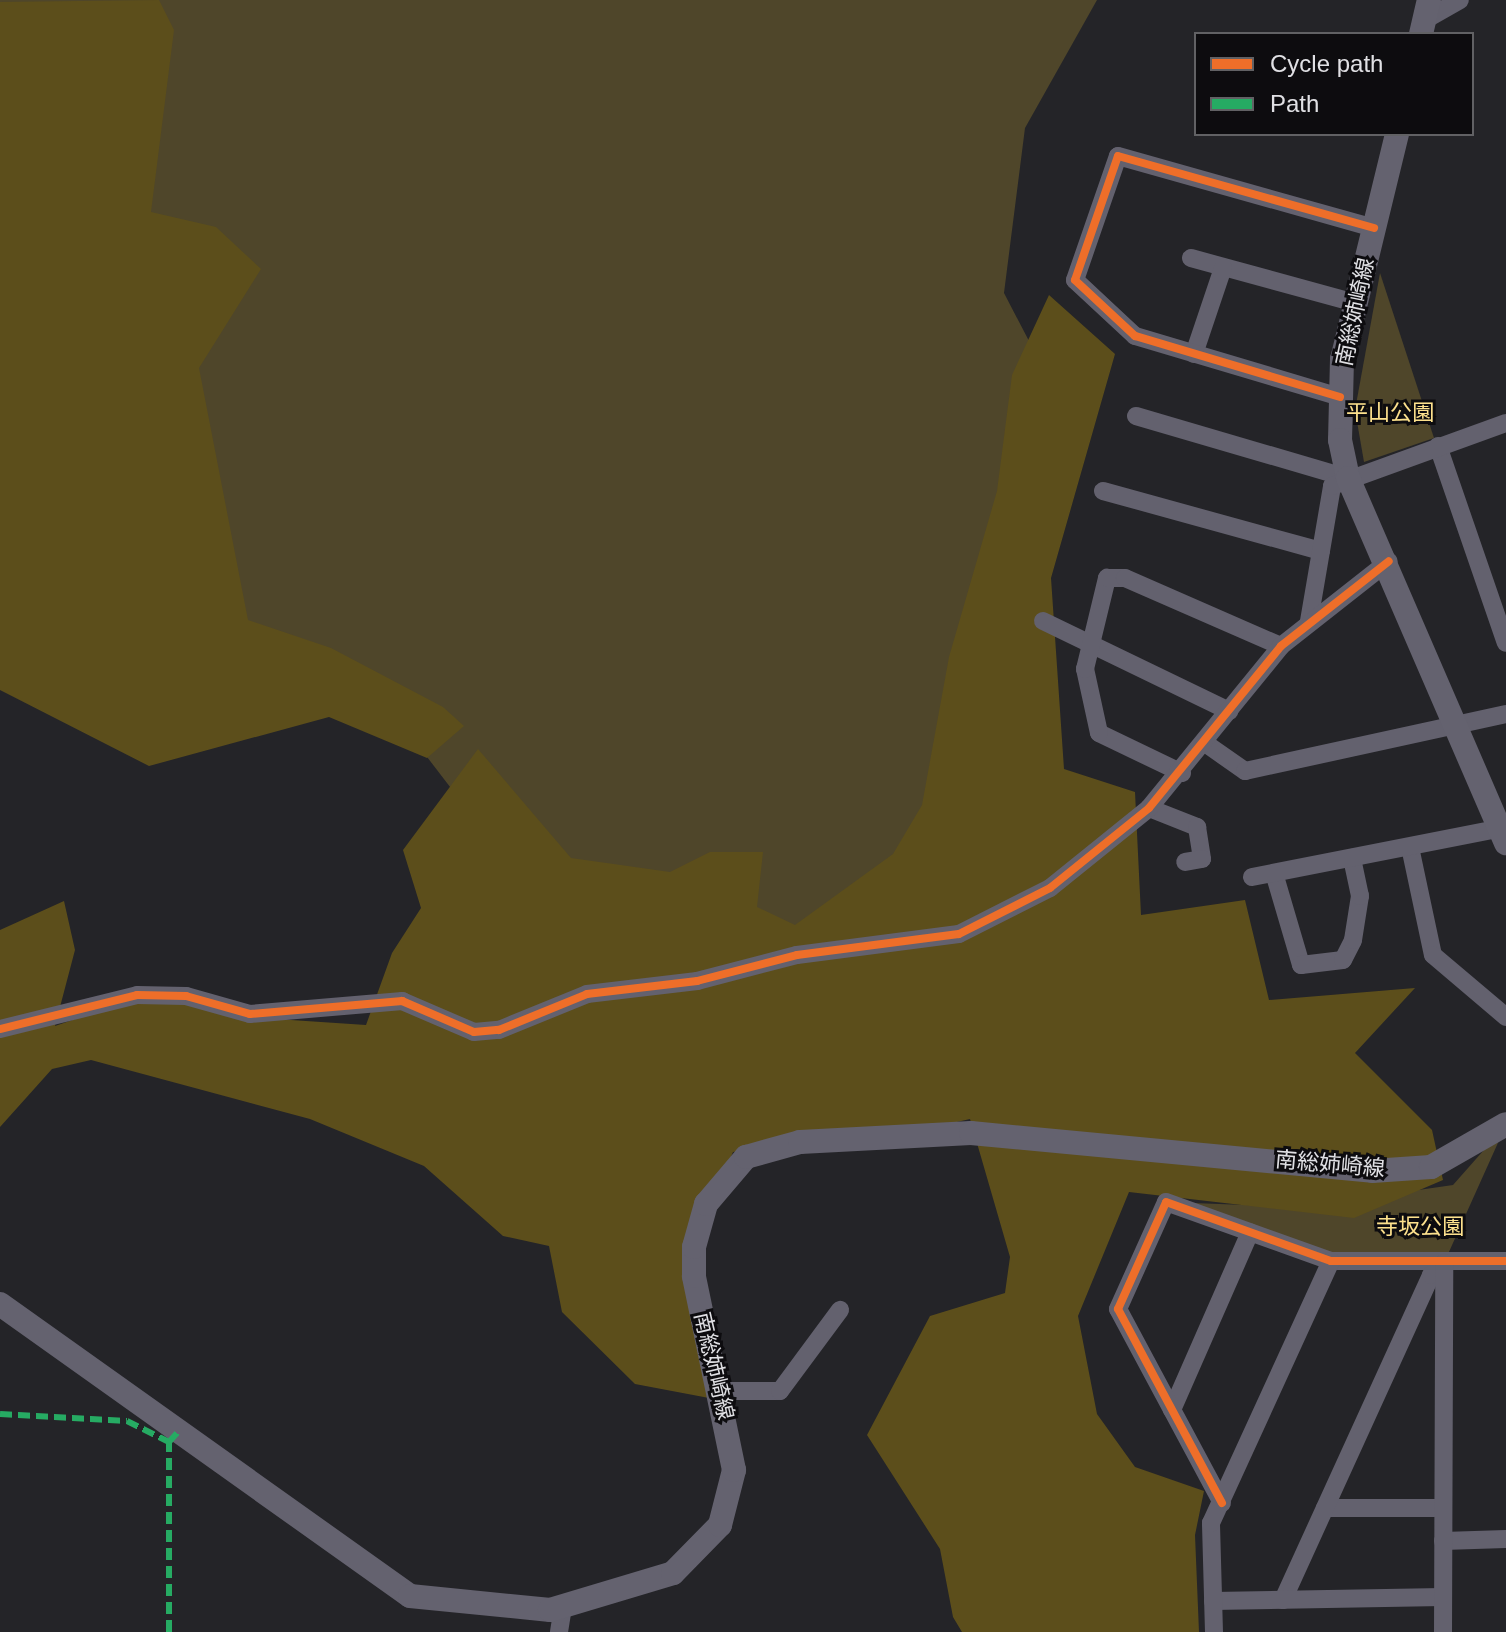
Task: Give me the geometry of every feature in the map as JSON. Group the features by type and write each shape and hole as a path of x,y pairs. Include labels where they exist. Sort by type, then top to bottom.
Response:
{"main road":[{"name":"南総姉崎線","path":"1397,136 1356,303 1340,397 1348,478 1389,561 1503,836"},
{"name":"南総姉崎線","path":"0,1304 410,1596 563,1607 673,1573 702,1550 726,1509 734,1470 694,1276 699,1225 728,1172 773,1146 971,1133 1372,1171 1431,1167 1506,1124"}],"street":[{"path":"1425,18 1460,0"},
{"path":"1340,397 1135,336 1075,280 1118,156 1374,228"},
{"path":"1191,258 1356,303"},
{"path":"1194,354 1223,268"},
{"path":"1136,416 1348,478"},
{"path":"1309,621 1332,486 1506,423"},
{"path":"1438,446 1506,643"},
{"path":"1103,491 1321,551"},
{"path":"0,1029 149,995 186,996 250,1014 402,1001 474,1032 499,1030 587,994 697,981 797,955 959,934 1050,888 1149,808 1182,773 1281,646 1389,561"},
{"path":"1182,773 1099,733 1085,669 1107,578 1125,578 1281,646"},
{"path":"1043,621 1229,711"},
{"path":"1205,743 1245,771 1458,727 1506,714"},
{"path":"1149,808 1197,827 1202,859 1185,862"},
{"path":"1252,877 1410,847 1503,836"},
{"path":"1410,847 1433,955 1506,1017"},
{"path":"1274,873 1301,965 1343,960 1353,940 1360,896 1352,858"},
{"path":"1222,1503 1118,1309 1166,1202 1331,1261 1506,1261"},
{"path":"1172,1410 1250,1232"},
{"path":"1214,1632 1211,1523 1331,1261"},
{"path":"1443,1632 1444,1263"},
{"path":"1283,1600 1431,1275 1444,1263"},
{"path":"720,1391 780,1391 840,1310"},
{"path":"1325,1508 1443,1508"},
{"path":"1443,1541 1506,1539"},
{"path":"1213,1601 1443,1597"},
{"path":"559,1632 563,1607"}],"green space":[{"path":"0,0 1097,0 1025,128 1004,293 1054,389 1038,594 1063,996 516,873 378,693 210,641 0,54"},
{"name":"平山公園","path":"1380,273 1434,438 1364,462 1355,410"},
{"name":"寺坂公園","path":"1506,1125 1444,1263 1331,1261 1166,1202 1301,1207 1453,1185"}],"shaded area":[{"path":"159,0 174,30 151,212 216,227 261,269 199,368 248,620 331,648 443,707 464,726 427,758 329,717 149,766 0,690 0,2"},
{"path":"1049,295 1115,354 1051,578 1064,769 1135,792 1141,915 1245,900 1269,1000 1415,988 1355,1053 1432,1130 1443,1180 1354,1218 1129,1192 1078,1316 1097,1414 1135,1467 1204,1491 1195,1535 1199,1632 962,1632 953,1617 940,1549 867,1435 930,1316 1005,1293 1010,1257 970,1119 904,1134 733,1152 686,1266 709,1398 635,1384 562,1312 549,1246 503,1236 424,1166 310,1119 91,1060 52,1069 0,1127 0,930 64,901 75,950 55,1026 151,993 276,1019 366,1025 392,953 421,908 403,850 478,749 571,858 670,872 710,852 763,852 757,907 795,925 893,854 922,805 949,657 997,491 1012,375"}],"marked path":[{"path":"0,1414 127,1421 169,1442"},
{"path":"169,1632 169,1442 178,1432"}],"cycle path":[{"path":"1340,397 1135,336 1075,280 1118,156 1374,228"},
{"path":"0,1029 137,995 186,996 250,1014 402,1001 474,1032 499,1030 587,994 697,981 797,955 959,934 1050,888 1149,808 1281,646 1389,561"},
{"path":"1222,1503 1118,1309 1166,1202 1331,1261 1506,1261"}]}
